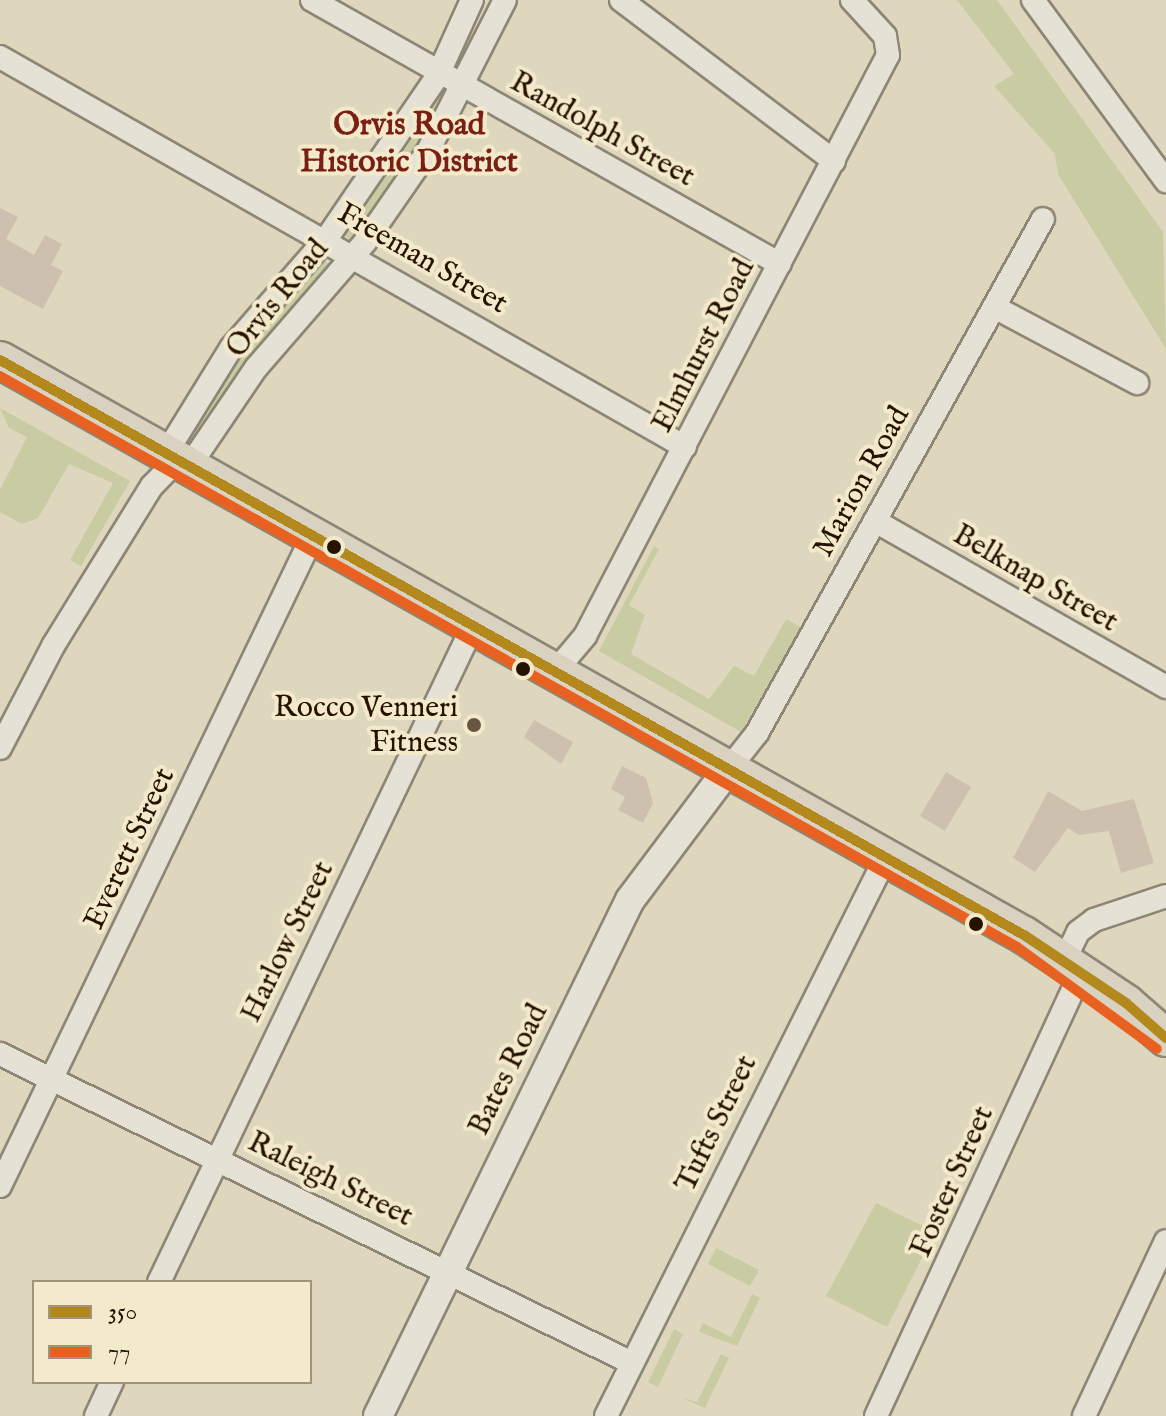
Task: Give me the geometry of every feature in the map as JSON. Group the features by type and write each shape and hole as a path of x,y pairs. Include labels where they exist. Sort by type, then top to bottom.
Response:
{"highway":[{"path":"0,360 1072,966 1166,1038"}],"street":[{"name":"Randolph Street","path":"312,0 438,75 780,264"},
{"name":"Orvis Road","path":"176,461 231,348 327,238 438,75 472,0"},
{"name":"Orvis Road","path":"176,461 353,255 465,88 505,0"},
{"path":"621,0 834,161"},
{"name":"Elmhurst Road","path":"553,674 585,636 888,55 885,36 852,0"},
{"path":"1033,0 1166,181"},
{"name":"Freeman Street","path":"0,57 327,238 685,447"},
{"name":"Marion Road","path":"727,771 757,733 1043,219"},
{"path":"996,308 1137,383"},
{"path":"0,748 53,646 152,486 176,461"},
{"name":"Belknap Street","path":"875,521 1166,687"},
{"name":"Everett Street","path":"0,1186 312,537"},
{"name":"Harlow Street","path":"160,1280 472,628"},
{"name":"Bates Road","path":"378,1416 630,900 727,771"},
{"name":"Tufts Street","path":"606,1416 885,859"},
{"name":"Foster Street","path":"876,1416 1072,966 1078,932 1094,920 1166,896"},
{"name":"Raleigh Street","path":"0,1054 632,1363"},
{"path":"1084,1416 1166,1241"},
{"path":"96,1416 111,1384"}],"green space":[{"path":"957,0 997,0 1163,232 1166,349 1058,174 1055,154 994,86 1014,74"},
{"path":"440,92 446,96 433,126 367,225 349,239 344,234"},
{"path":"320,259 330,264 197,438 194,432 243,351"},
{"path":"0,408 130,481 81,566 70,560 113,483 69,464 38,518 22,524 0,512 0,490 27,437 9,428"},
{"path":"654,546 659,549 629,605 645,615 631,654 709,699 734,666 754,676 786,619 801,627 741,732 599,651"},
{"path":"876,1203 935,1232 887,1327 826,1296"},
{"path":"716,1248 759,1270 750,1286 708,1264"},
{"path":"752,1294 760,1298 737,1346 699,1332 703,1323 731,1337"},
{"path":"674,1329 683,1334 658,1387 648,1382"},
{"path":"721,1354 729,1358 705,1408 682,1398 697,1402"}],"building":[{"path":"0,208 18,217 6,239 34,255 45,235 62,244 51,265 63,271 43,309 0,286"},
{"path":"534,720 573,742 561,764 524,737"},
{"path":"622,766 646,778 653,803 643,823 618,810 625,797 611,789"},
{"path":"946,772 971,787 945,831 920,816"},
{"path":"1048,791 1082,811 1134,799 1154,863 1121,873 1109,831 1079,835 1068,828 1035,872 1013,858"}],"transit line":[{"name":"350","path":"0,360 1024,935 1126,1003 1166,1038"},
{"name":"77","path":"0,376 1017,947 1157,1049"}],"place":[{"name":"Rocco Venneri Fitness","path":"474,725"}],"district":[{"name":"Orvis Road Historic District","path":"409,146"}]}
